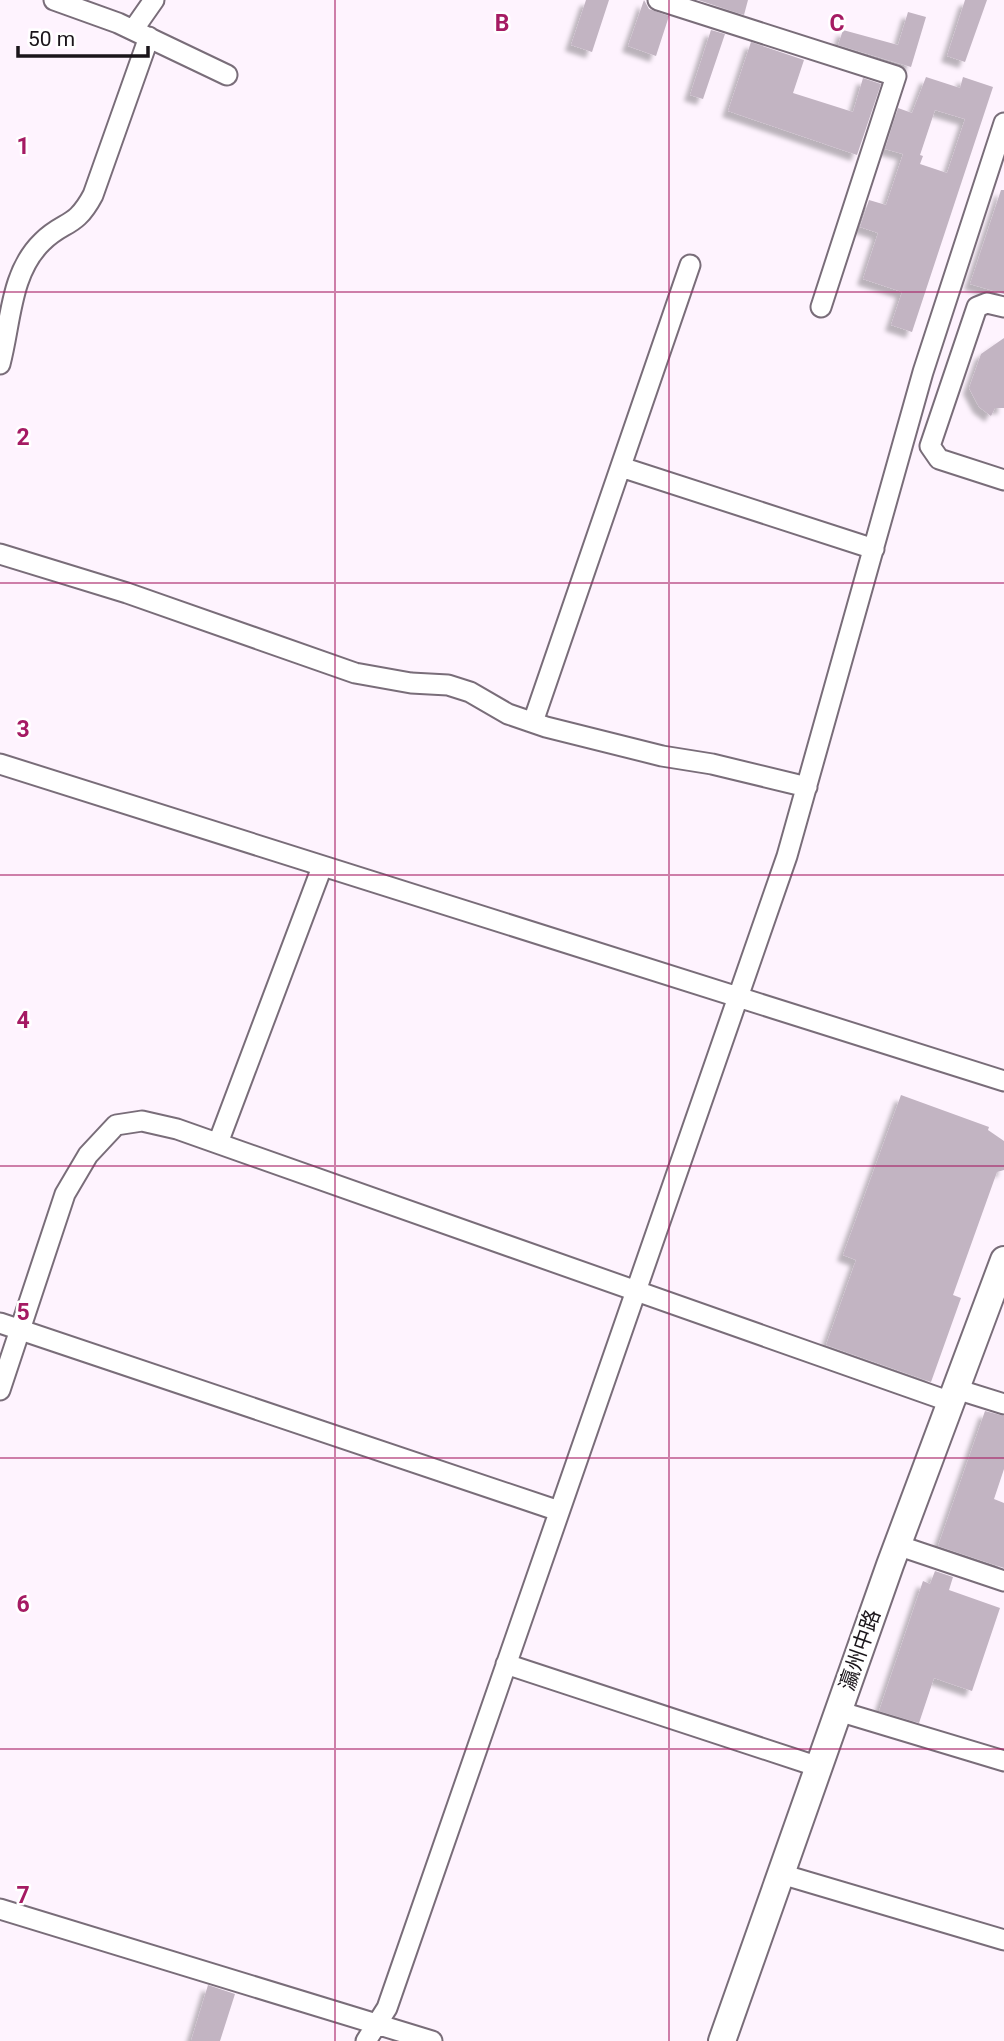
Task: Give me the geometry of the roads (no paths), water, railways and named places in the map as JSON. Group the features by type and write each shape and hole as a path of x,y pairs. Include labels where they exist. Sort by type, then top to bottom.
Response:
{"main road":[{"name":"瀛州中路","path":"722,2041 897,1545 1004,1261"}],"street":[{"path":"54,0 141,34 227,75"},
{"path":"0,364 10,325 15,289 29,257 44,240 82,215 93,195 141,34 154,0"},
{"path":"658,0 896,76 821,307"},
{"path":"366,2041 387,2008 787,856 923,372 1004,123"},
{"path":"533,722 690,265"},
{"path":"1004,307 987,303 977,307 930,446 939,459 1004,480"},
{"path":"621,467 874,549"},
{"path":"0,554 127,593 355,673 411,683 448,685 470,692 508,714 533,722 662,756 712,764 807,787"},
{"path":"0,764 1004,1081"},
{"path":"218,1143 322,867"},
{"path":"0,1390 22,1331 65,1194 88,1155 116,1125 142,1121 177,1129 636,1290 953,1395 1004,1404"},
{"path":"0,1323 559,1511"},
{"path":"897,1545 1004,1581"},
{"path":"506,1664 819,1767"},
{"path":"838,1711 1004,1761"},
{"path":"781,1874 1004,1940"},
{"path":"0,1909 432,2041"}]}
